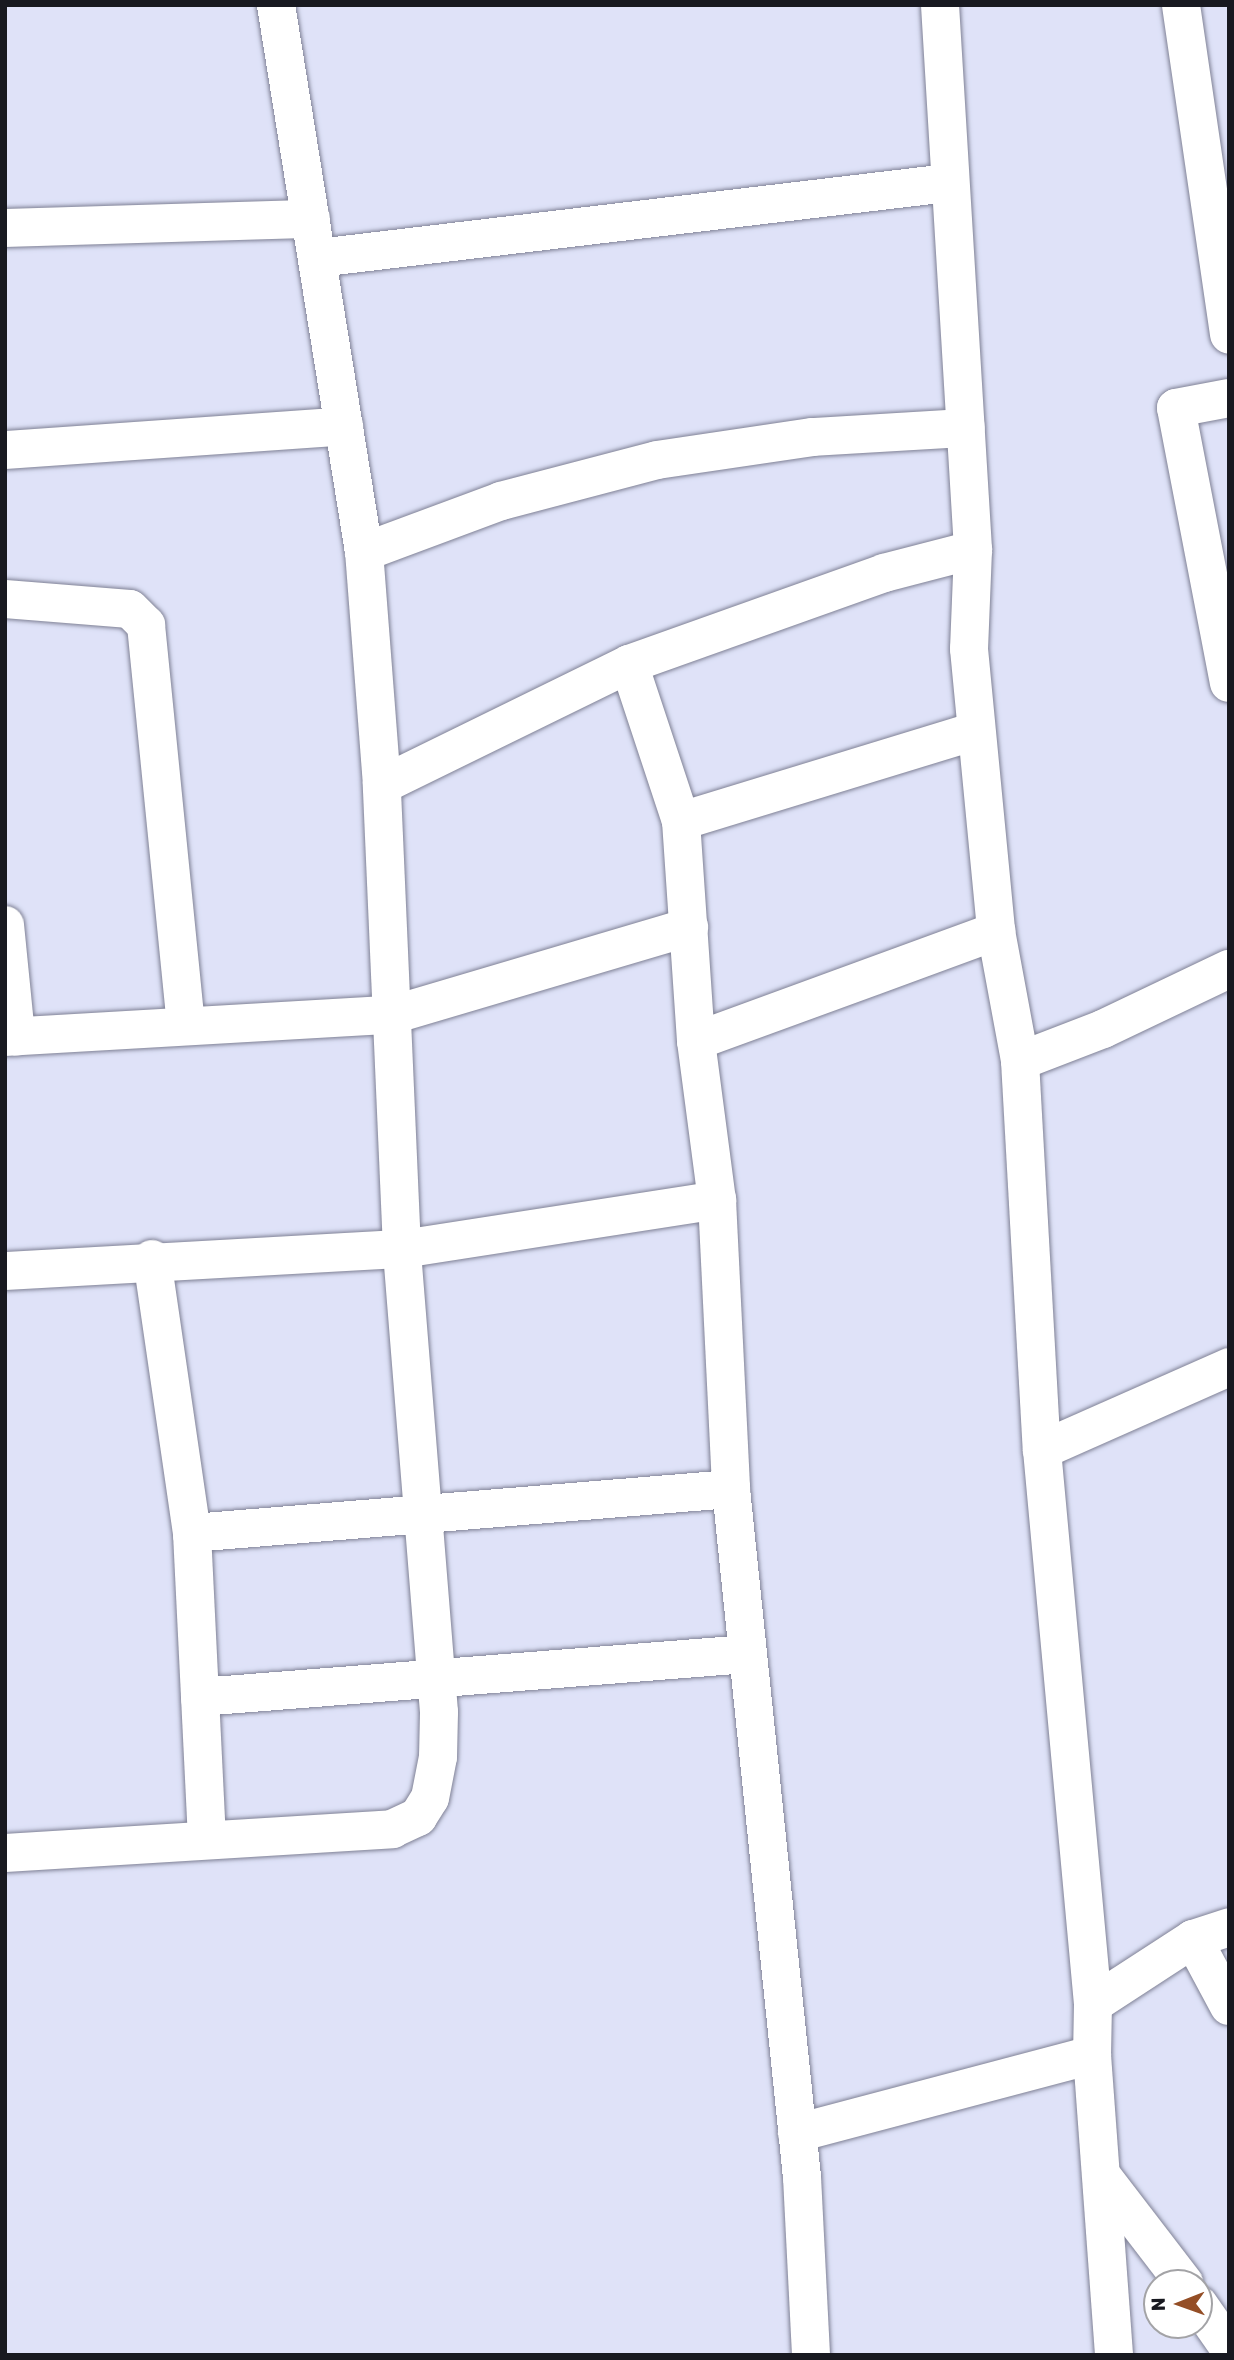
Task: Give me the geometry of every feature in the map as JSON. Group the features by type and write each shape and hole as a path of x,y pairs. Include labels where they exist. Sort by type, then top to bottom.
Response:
{"street":[{"path":"5,1853 207,1836 392,1829 418,1817 430,1798 438,1757 437,1681 421,1515 402,1249 382,785 364,552 276,5"},
{"path":"940,5 947,183 973,550 969,649 996,931 1020,1060 1042,1450 1093,2004 1092,2055 1114,2355"},
{"path":"1181,5 1229,335"},
{"path":"317,258 947,183"},
{"path":"5,228 311,219"},
{"path":"1229,398 1176,408 1229,683"},
{"path":"5,450 344,426"},
{"path":"364,552 501,501 657,460 813,437 966,428"},
{"path":"382,785 629,664 884,573 973,550"},
{"path":"5,599 130,609 146,625 186,1024"},
{"path":"629,664 681,821 696,1041 717,1200 731,1489 797,2133 811,2355"},
{"path":"681,821 976,731"},
{"path":"5,925 11,1037 186,1024 392,1015 689,927"},
{"path":"696,1041 996,931"},
{"path":"1020,1060 1103,1029 1229,969"},
{"path":"5,1271 152,1259 402,1249 717,1200"},
{"path":"152,1259 192,1533 207,1836"},
{"path":"1042,1450 1229,1367"},
{"path":"192,1533 731,1489"},
{"path":"200,1697 437,1681 747,1654"},
{"path":"1093,2004 1193,1940 1229,1927"},
{"path":"1193,1940 1229,2006"},
{"path":"797,2133 1092,2055"},
{"path":"1102,2176 1173,2269"},
{"path":"1213,2325 1229,2348"}]}
